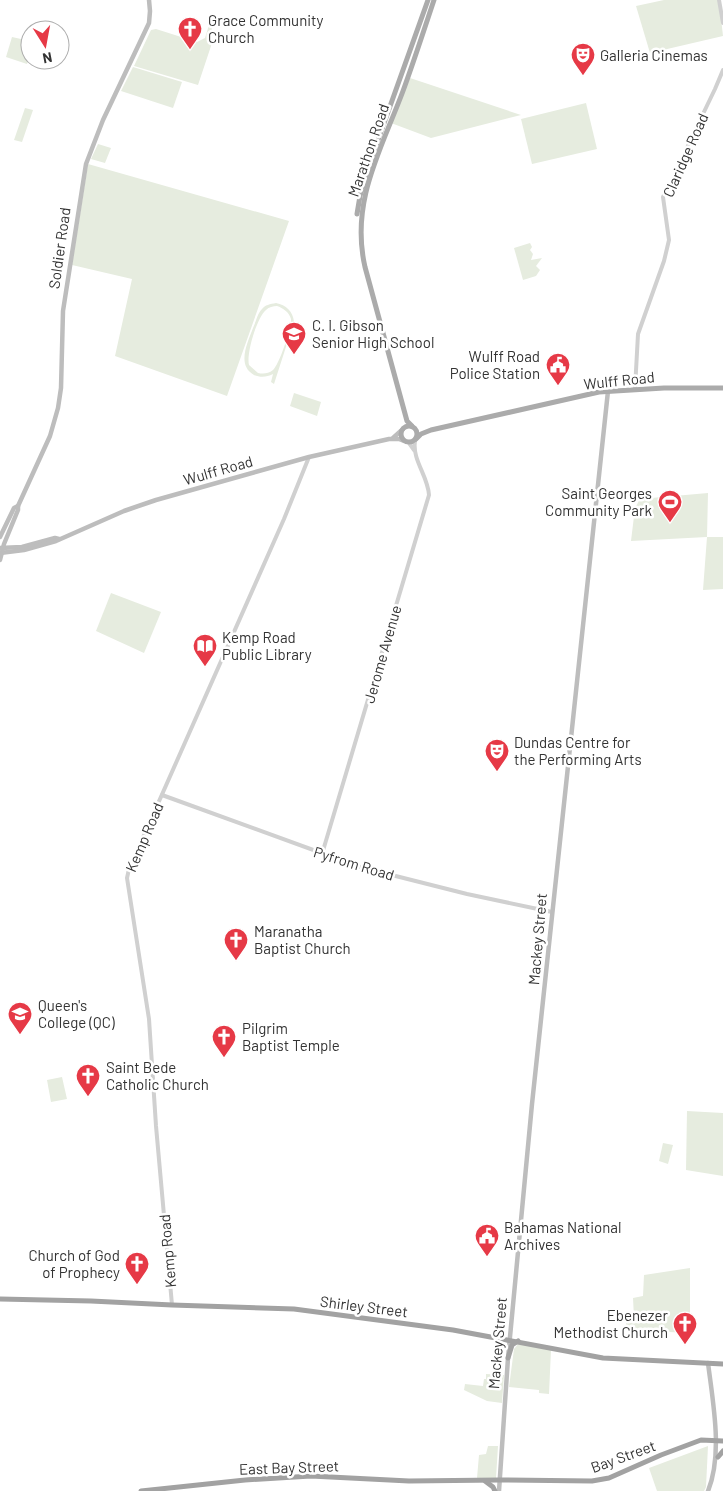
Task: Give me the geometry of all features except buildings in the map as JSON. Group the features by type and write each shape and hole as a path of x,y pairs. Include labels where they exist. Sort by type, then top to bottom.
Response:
{"highway":[{"name":"Shirley Street","path":"0,1299 294,1309 421,1325 518,1341 597,1357 723,1364"},
{"path":"508,1358 512,1345 518,1341"},
{"name":"Bay Street","path":"499,1480 567,1482 601,1480 701,1440 721,1441"},
{"path":"718,1457 723,1451"},
{"name":"East Bay Street","path":"141,1491 245,1480 311,1476 409,1482 499,1480"},
{"path":"484,1481 493,1487 495,1491"}],"main road":[{"name":"Soldier Road","path":"0,560 1,551 18,506 54,428 61,388 65,297 86,164 103,120 149,23 149,0"},
{"name":"Marathon Road","path":"428,0 364,182 356,226 359,255 404,421 401,437 411,441 417,431 407,421 365,267 361,247 360,220 369,179 404,90 434,0"},
{"name":"Wulff Road","path":"1,551 24,550 56,541 124,511 156,500 309,458 390,439 411,441 421,434 432,430 581,395 635,389 723,388"},
{"name":"Mackey Street","path":"499,1491 508,1358 552,912 608,391"},
{"path":"403,429 412,427"},
{"name":"Wulff Road","path":"412,427 432,430"},
{"name":"Wulff Road","path":"390,439 403,429"},
{"name":"Soldier Road","path":"0,538 14,508 18,506"},
{"path":"708,1363 721,1441 715,1474 709,1490"}],"street":[{"path":"719,0 723,22"},
{"name":"Claridge Road","path":"635,389 638,334 664,261 669,240 663,197 678,173 689,143 716,89 723,70"},
{"name":"Jerome Avenue","path":"322,854 429,495 411,441"},
{"name":"Kemp Road","path":"172,1306 156,1126 149,1019 126,884 129,869 284,519 309,458"},
{"name":"Pyfrom Road","path":"162,795 322,854 382,873 552,912"}],"shaded area":[{"path":"664,0 719,0 723,36 650,53 636,6"},
{"path":"210,22 214,23 208,41 212,43 198,85 134,66 151,30 156,29 197,42 205,38"},
{"path":"12,37 20,39 20,62 6,57"},
{"path":"133,67 182,82 173,108 121,91"},
{"path":"407,77 521,115 431,138 391,123"},
{"path":"586,103 597,149 532,164 521,119"},
{"path":"25,108 33,110 22,142 14,140"},
{"path":"98,144 111,148 105,163 91,159"},
{"path":"88,164 289,221 227,396 115,356 132,279 72,265"},
{"path":"530,243 532,247 530,250 533,254 531,260 542,258 536,266 540,270 536,276 523,280 514,248"},
{"path":"276,303 288,309 294,322 274,384 271,382 273,374 264,377 254,375 249,371 244,359 246,346 259,313 268,305","holes":["277,306 287,312 291,323 276,367 269,372 258,373 249,365 248,360 253,336 259,320 266,310"]},
{"path":"294,393 321,402 317,416 290,406"},
{"name":"Saint Georges Community Park","path":"708,493 707,537 631,541 635,508 640,499"},
{"path":"707,537 723,537 723,589 703,590"},
{"path":"111,593 161,612 144,653 96,631"},
{"path":"62,1077 67,1099 51,1102 47,1080"},
{"path":"687,1111 723,1113 723,1176 686,1170"},
{"path":"663,1143 673,1145 668,1164 659,1161"},
{"path":"690,1268 690,1333 626,1330 626,1319 634,1318 633,1298 643,1296 644,1275"},
{"path":"519,1343 551,1350 549,1394 539,1393 539,1390 509,1387 514,1349"},
{"path":"486,1374 504,1375 502,1403 487,1401 464,1390 465,1384 483,1386"},
{"path":"488,1446 498,1446 496,1478 477,1478 479,1455 486,1454"},
{"path":"708,1446 706,1487 704,1491 657,1491 649,1468"}],"place":[{"name":"Grace Community Church","path":"190,50"},
{"name":"Galleria Cinemas","path":"583,76"},
{"name":"C. I. Gibson Senior High School","path":"294,355"},
{"name":"Wulff Road Police Station","path":"558,386"},
{"name":"Saint Georges Community Park","path":"670,523"},
{"name":"Kemp Road Public Library","path":"205,667"},
{"name":"Dundas Centre for the Performing Arts","path":"497,772"},
{"name":"Maranatha Baptist Church","path":"236,961"},
{"name":"Queen's College (QC)","path":"20,1035"},
{"name":"Pilgrim Baptist Temple","path":"224,1058"},
{"name":"Saint Bede Catholic Church","path":"88,1097"},
{"name":"Bahamas National Archives","path":"487,1257"},
{"name":"Church of God of Prophecy","path":"137,1285"},
{"name":"Ebenezer Methodist Church","path":"685,1345"}]}
